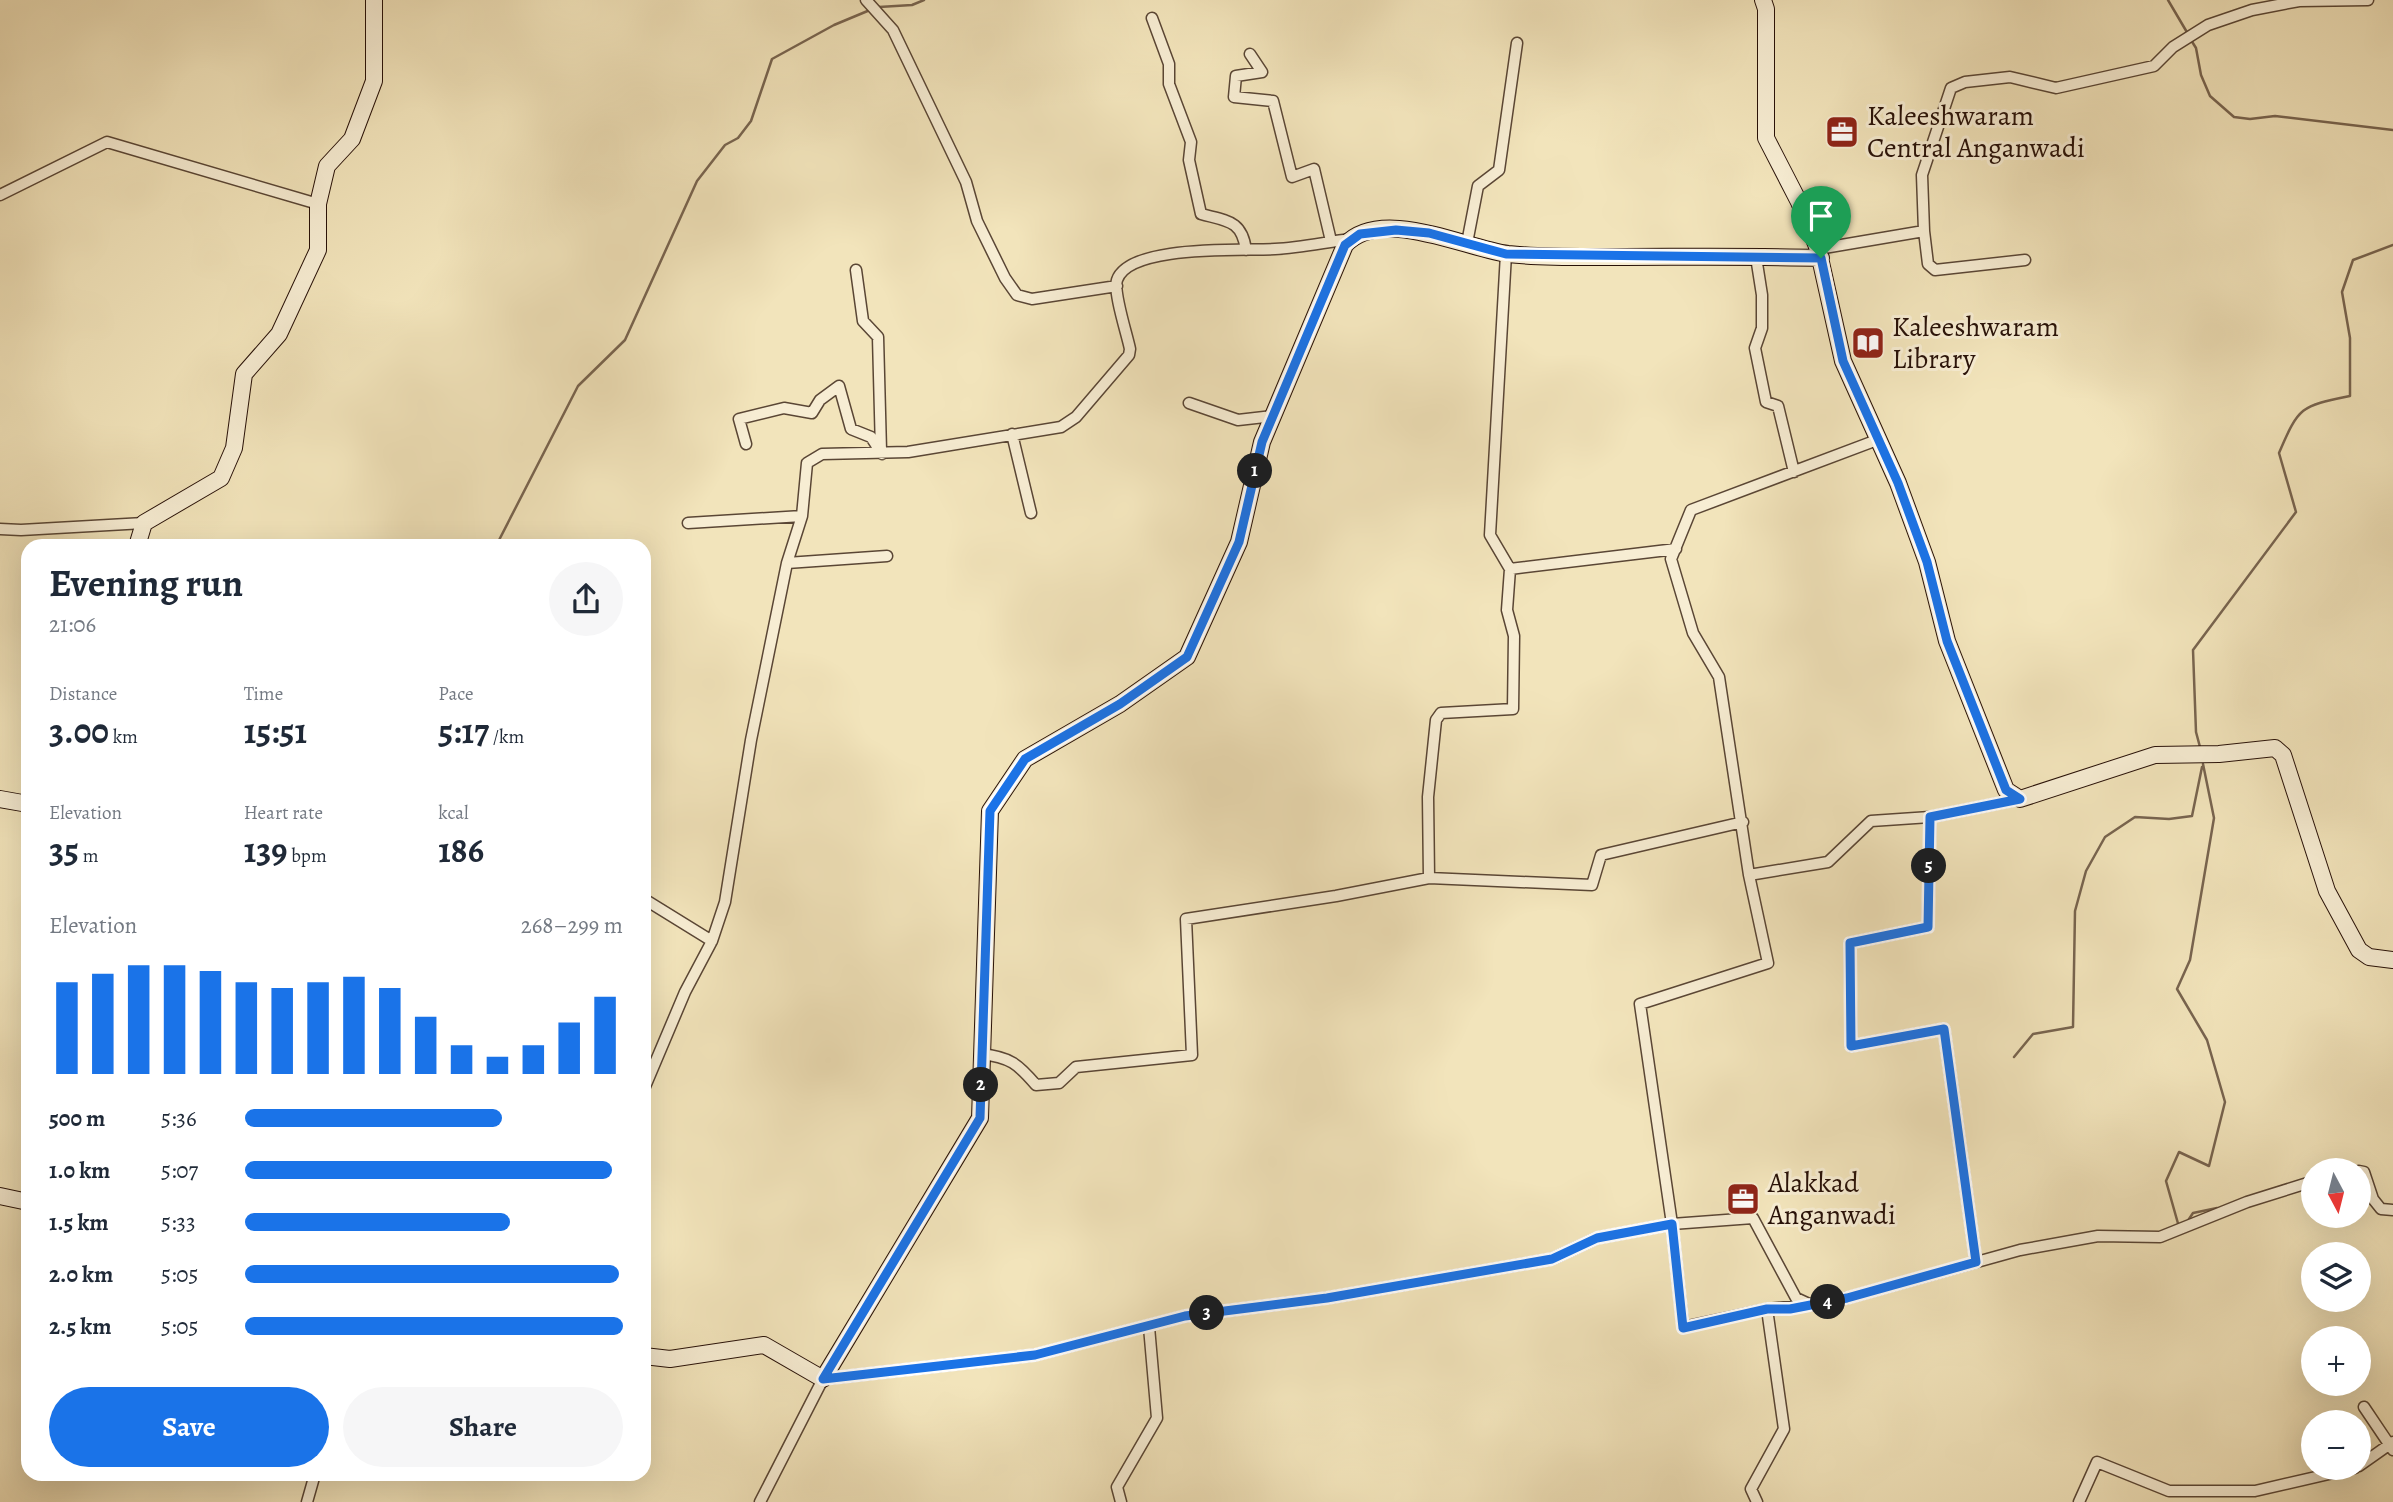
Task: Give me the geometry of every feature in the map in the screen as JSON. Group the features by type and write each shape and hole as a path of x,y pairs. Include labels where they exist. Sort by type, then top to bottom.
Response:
{"street":[{"path":"0,528 21,530 144,523 222,478 234,449 244,374 279,334 318,250 318,204 327,166 352,139 374,81 374,0"},
{"path":"1763,0 1766,9 1766,138 1799,202 1820,254 1843,361 1898,483 1927,562 1947,641 2006,790 2020,799"},
{"path":"2025,260 1935,270 1928,264 1922,175 1951,88 1965,82 2010,77 2056,88 2154,66 2173,47 2208,25 2252,10 2299,1 2368,0"},
{"path":"873,8 893,30 966,182 977,221 1005,278 1017,295 1032,299 1117,286"},
{"path":"1152,18 1169,64 1169,85 1191,142 1189,160 1201,214 1235,223 1244,236 1246,250"},
{"path":"1467,243 1478,186 1499,170 1517,43"},
{"path":"1250,54 1262,72 1236,76 1234,97 1273,101 1292,177 1314,169 1331,241"},
{"path":"0,195 107,142 318,204"},
{"path":"651,1072 685,992 712,941 725,902 751,740 788,563 802,516 807,463 814,457 822,454 918,451 1067,424 1126,358 1130,348 1115,284 1121,271 1144,259 1350,239 1373,231 1396,230 1429,233 1506,254 1756,257 1820,254 1924,231"},
{"path":"760,1502 823,1379 980,1118 990,811 1025,759 1120,704 1187,657 1239,542 1262,442 1345,245 1350,239"},
{"path":"1429,878 1428,797 1436,720 1441,713 1513,709 1514,636 1507,610 1510,569 1490,535 1506,254"},
{"path":"1756,257 1762,295 1762,328 1755,348 1766,402 1778,406 1794,472"},
{"path":"856,270 863,321 878,337 882,454"},
{"path":"746,444 739,419 784,408 812,413 820,400 839,386 851,429 871,437 882,454"},
{"path":"1189,403 1238,420 1273,416"},
{"path":"1012,434 1031,513"},
{"path":"1877,440 1691,510 1671,559 1693,633 1719,677 1749,875 1768,963 1640,1004 1672,1224 1683,1328 1767,1309 1847,1298 2020,1251 2098,1236 2160,1237 2247,1202 2301,1185"},
{"path":"688,523 802,516"},
{"path":"139,539 144,523"},
{"path":"1510,569 1675,549"},
{"path":"788,563 887,556"},
{"path":"1749,875 1828,862 1871,821 1930,817 2020,799 2155,755 2219,754 2275,748 2283,755 2327,891 2351,936 2359,950 2369,957 2393,960"},
{"path":"0,799 21,803"},
{"path":"1930,817 1928,927 1850,943 1851,1046 1944,1029 1976,1262"},
{"path":"981,1054 1005,1057 1022,1068 1037,1084 1059,1083 1076,1067 1192,1055 1186,919 1336,896 1429,878 1592,885 1601,855 1743,822"},
{"path":"651,903 712,941"},
{"path":"2371,1193 2381,1209 2393,1210"},
{"path":"0,1196 21,1200"},
{"path":"651,1357 670,1359 764,1345 823,1379 1035,1355 1185,1316 1327,1298 1552,1259 1597,1238 1672,1224 1753,1218 1796,1298 1811,1305"},
{"path":"1757,1502 1751,1489 1784,1429 1767,1309"},
{"path":"1121,1502 1117,1487 1157,1418 1149,1327"},
{"path":"2364,1407 2392,1445 2371,1458"},
{"path":"2079,1502 2097,1462 2169,1491 2255,1491 2302,1480"},
{"path":"307,1502 313,1481"}],"waterway":[{"path":"879,7 912,5 924,0"},
{"path":"2168,0 2188,34"},
{"path":"500,539 578,386 625,340 697,181 725,145 738,138 751,121 772,59 834,25 870,10"},
{"path":"2191,40 2196,48 2201,75 2210,96 2234,117 2250,119 2275,116 2393,130"},
{"path":"2200,747 2196,732 2193,650 2296,512 2279,453 2297,417 2304,411 2311,406 2350,396 2350,338 2342,292 2353,260 2393,245"},
{"path":"2179,1227 2166,1181 2179,1152 2209,1166 2225,1102 2207,1040 2177,989 2190,960 2214,818 2203,764"},
{"path":"2014,1057 2033,1034 2073,1027 2075,911 2086,871 2105,837 2135,817 2169,819 2192,816 2202,767"},
{"path":"2187,1222 2193,1213 2217,1208"}],"place":[{"name":"Kaleeshwaram Central Anganwadi","path":"1842,132"},
{"name":"Kaleeshwaram Library","path":"1868,343"},
{"name":"Alakkad Anganwadi","path":"1743,1199"}],"route":[{"path":"1396,230 1429,233 1506,254 1821,258 1843,361 1869,425 1898,483 1927,562 1947,641 2006,790 2020,799 1930,817 1928,927 1850,943 1851,1046 1944,1029 1976,1262 1847,1298 1790,1309 1767,1309 1683,1328 1672,1224 1597,1238 1552,1259 1327,1298 1185,1316 1035,1355 823,1379 980,1118 990,811 1025,759 1120,704 1187,657 1239,542 1262,442 1345,245 1350,239 1373,231 1396,230"}]}
